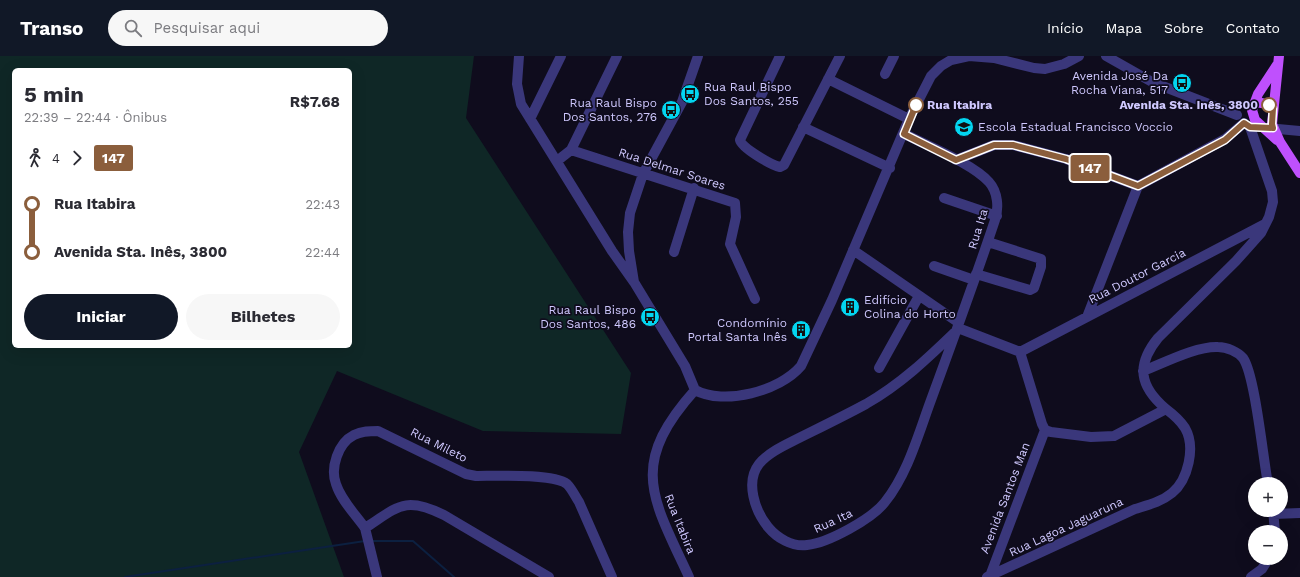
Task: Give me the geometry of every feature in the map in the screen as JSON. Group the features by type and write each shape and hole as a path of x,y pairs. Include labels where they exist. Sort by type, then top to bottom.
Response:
{"main road":[{"path":"1278,60 1258,94 1253,107 1255,120 1268,128 1272,137 1280,142 1300,173"},
{"path":"1268,128 1272,124 1278,60"},
{"path":"1253,107 1258,102 1273,108"}],"street":[{"path":"519,56 517,84 518,98 530,119 612,251 634,282 685,366 694,390 704,395 716,396 757,392 780,384 794,375 804,362 890,168 909,119 931,76 941,66 952,60 982,56 1045,69 1064,64 1079,56"},
{"path":"530,119 561,56"},
{"path":"557,161 571,150 617,56"},
{"path":"634,282 629,251 628,232 630,213 643,174 682,102 698,56"},
{"path":"780,56 740,140 741,144 777,166 784,165 840,56"},
{"path":"885,74 894,56"},
{"path":"1106,56 1152,82 1244,122 1268,128 1300,131"},
{"path":"828,79 909,119"},
{"path":"1087,316 1138,186 1220,143 1244,122 1253,107"},
{"path":"1143,371 1146,355 1158,338 1236,261 1253,243 1267,224 1273,202 1272,191 1244,122"},
{"path":"803,127 890,168"},
{"name":"Rua Ita","path":"904,134 977,172 990,184 996,196 998,205 997,216 958,327 914,449 891,494 882,505 862,522 818,543 802,546 779,538 771,531 762,519 754,498 753,482 759,464 774,452 865,404 896,385 911,374 958,327"},
{"path":"956,160 994,145 1013,145 1066,159 1138,186"},
{"name":"Rua Delmar Soares","path":"571,150 643,174 694,188 735,203 736,218 730,244 755,299"},
{"path":"674,252 694,188"},
{"path":"944,198 997,216"},
{"name":"Rua Doutor Garcia","path":"1020,352 1267,224"},
{"path":"934,266 1030,290 1034,288 1041,267 1041,259 988,242"},
{"path":"853,250 918,296 958,327 1020,352 1045,430 1092,437 1114,436 1166,409"},
{"path":"879,368 918,296"},
{"path":"1143,371 1198,350 1218,346 1234,351 1242,357 1250,375 1267,477"},
{"name":"Rua Lagoa Jaguaruna","path":"988,576 1135,509 1156,503 1172,493 1181,483 1187,469 1190,456 1190,442 1186,430 1179,419 1166,409 1149,391 1143,371"},
{"name":"Rua Itabira","path":"689,577 661,516 651,481 652,465 663,434 672,418 694,390"},
{"name":"Avenida Santos Man","path":"988,576 1045,430"},
{"name":"Rua Mileto","path":"365,528 340,493 335,483 334,466 340,449 353,436 369,431 378,431 466,474 476,476 547,478 566,484 573,491 579,502 612,577"},
{"path":"377,577 365,528 400,505 417,504 430,508 464,525 549,577"},
{"path":"1288,513 1300,513"},
{"path":"1251,577 1262,569 1265,565"}],"green space":[{"path":"0,56 474,56 466,118 631,373 621,434 483,431 337,371 299,452 344,577 0,577"}],"waterway":[{"path":"125,577 365,541"},
{"path":"371,541 413,541 454,577"}],"bus line":[{"name":"147","path":"916,105 904,134 956,160 970,154 980,152 985,148 994,145 1013,145 1066,159 1138,186 1215,146 1225,140 1244,123 1250,127 1273,128 1273,108 1269,105"}],"place":[{"name":"Avenida José Da Rocha Viana, 517","path":"1182,83"},
{"name":"Rua Raul Bispo Dos Santos, 255","path":"690,94"},
{"name":"Rua Itabira","path":"916,105"},
{"name":"Avenida Sta. Inês, 3800","path":"1269,105"},
{"name":"Rua Raul Bispo Dos Santos, 276","path":"671,110"},
{"name":"Escola Estadual Francisco Voccio","path":"964,127"},
{"name":"Edifício Colina do Horto","path":"850,307"},
{"name":"Rua Raul Bispo Dos Santos, 486","path":"650,317"},
{"name":"Condomínio Portal Santa Inês","path":"801,330"}]}
